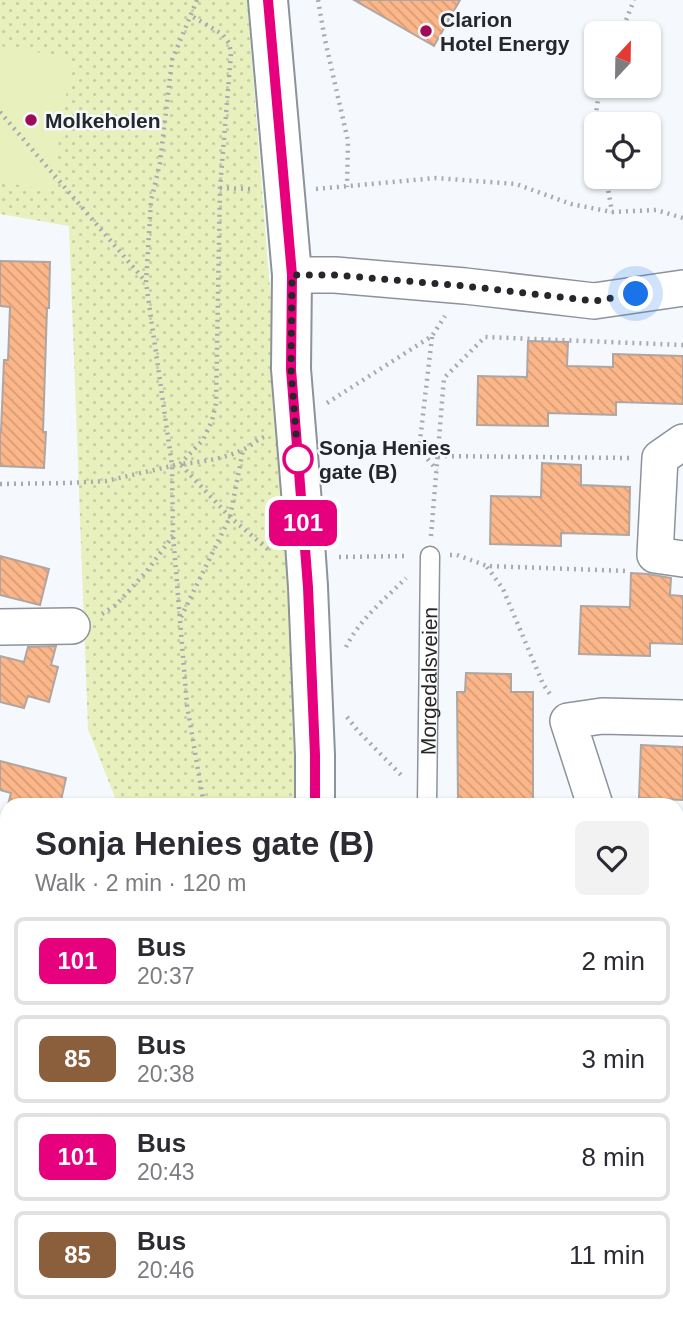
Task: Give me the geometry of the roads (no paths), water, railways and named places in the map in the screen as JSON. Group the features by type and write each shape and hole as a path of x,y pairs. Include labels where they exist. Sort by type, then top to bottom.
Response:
{"street":[{"path":"268,0 292,275 291,369 308,587 315,798"},
{"path":"292,275 335,275 465,286 594,301 683,288"},
{"path":"669,557 671,450"},
{"path":"0,627 72,626"},
{"path":"593,798 568,721 601,716 683,718"}],"lane":[{"name":"Morgedalsveien","path":"427,798 429,555"}],"place":[{"name":"Clarion Hotel Energy","path":"426,31"},
{"name":"Molkeholen","path":"31,120"},
{"name":"Sonja Henies gate (B)","path":"298,459"}]}
